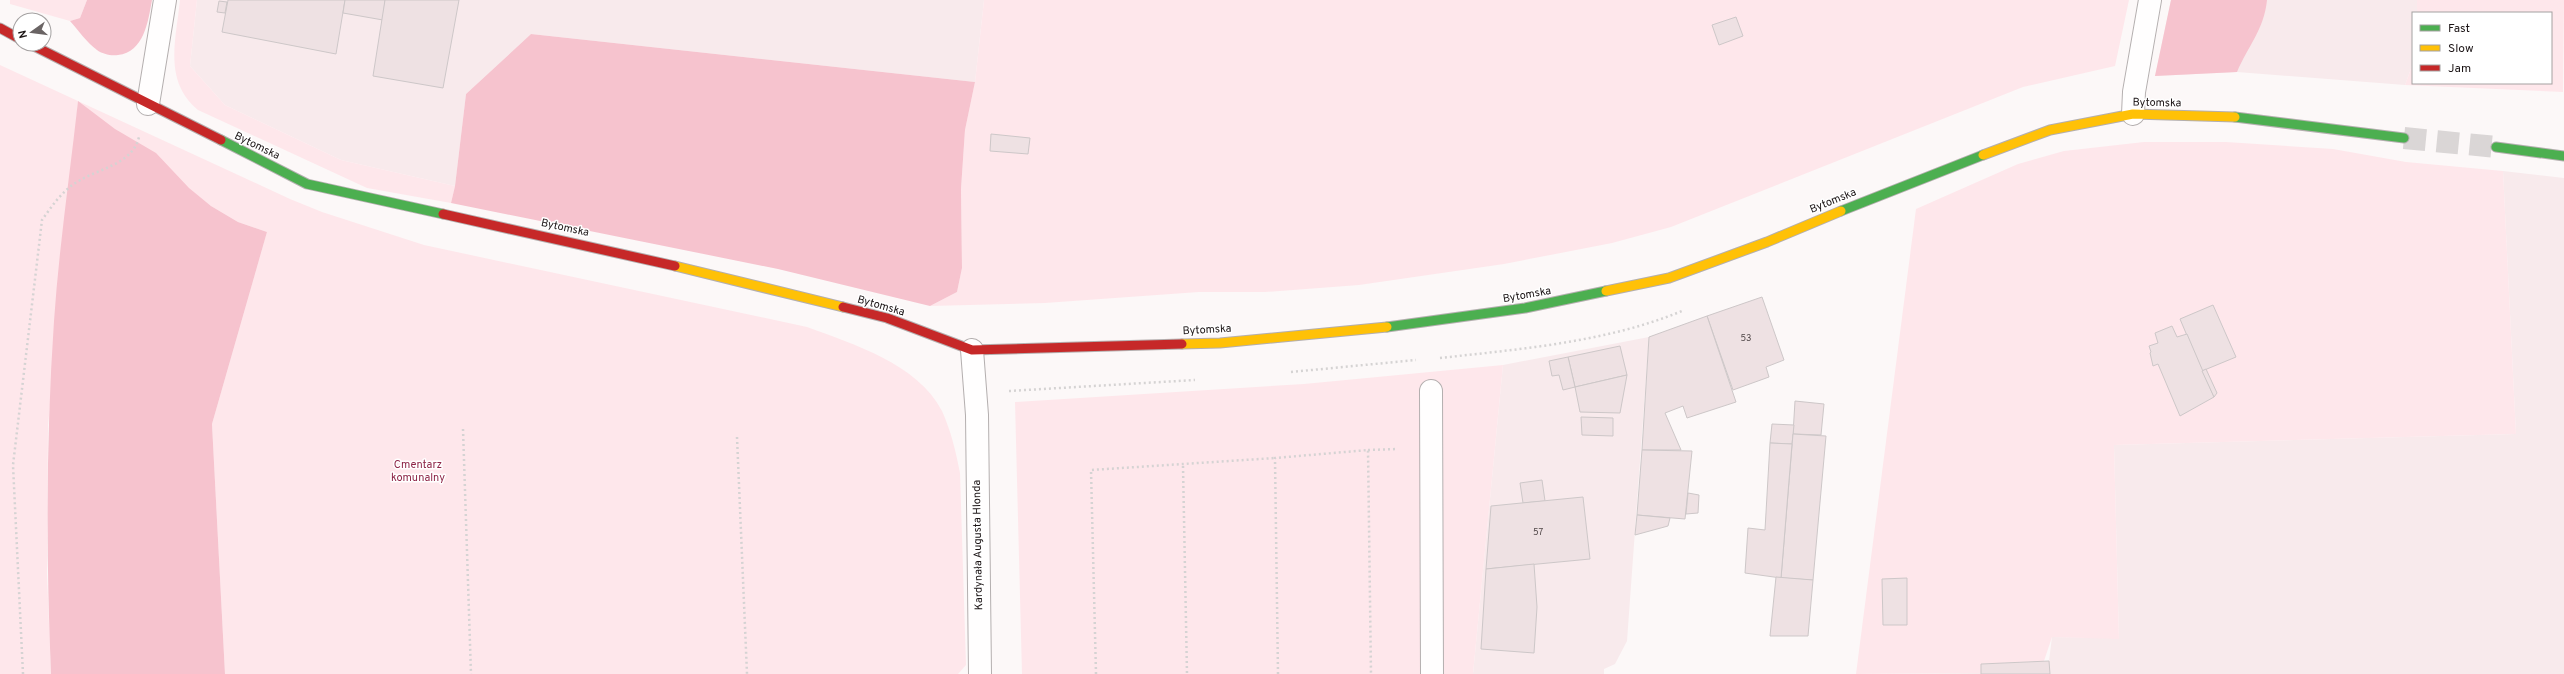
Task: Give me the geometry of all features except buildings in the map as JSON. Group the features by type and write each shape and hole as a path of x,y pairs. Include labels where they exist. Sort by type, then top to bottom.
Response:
{"street":[{"path":"148,104 165,0"},
{"path":"2133,114 2140,55 2150,0"},
{"path":"0,28 12,35"},
{"name":"Bytomska","path":"46,52 307,184 660,262 887,318 972,350 1220,343 1392,326 1533,307 1669,278 1767,242 1897,188 2050,130 2133,114 2239,117 2404,138"},
{"path":"2496,148 2564,156"},
{"name":"Kardynała Augusta Hlonda","path":"972,350 977,415 980,674"},
{"path":"1431,391 1432,674"}],"path":[{"path":"23,674 13,465 42,220 60,196 77,182 117,164 136,149 148,104"},
{"path":"1005,395 1010,390 1198,380"},
{"path":"463,429 471,674"},
{"path":"737,437 747,674"},
{"path":"1096,674 1091,470 1183,466 1368,450 1371,674"},
{"path":"1275,458 1278,674"},
{"path":"1183,466 1187,674"}],"shaded area":[{"path":"87,0 152,0 149,17 143,35 134,48 127,53 112,55 101,53 90,44 70,21 80,18"},
{"path":"197,0 984,0 975,82 531,34 466,94 455,186 341,160 225,105 190,66"},
{"path":"2171,0 2417,0 2417,12 2412,12 2412,66 2405,85 2237,72 2155,76"},
{"path":"2171,0 2267,0 2263,20 2237,72 2155,76"},
{"path":"531,34 975,82 965,130 961,189 962,268 957,292 930,306 778,269 451,203 455,186 466,94"},
{"path":"78,101 115,129 156,153 189,188 211,206 238,222 267,232 212,424 225,674 51,674 48,586 48,453 51,365 59,266"},
{"path":"2503,171 2564,178 2564,674 1883,674 1981,673 1981,664 2049,661 2052,637 2119,638 2114,445 2516,434"},
{"path":"1649,337 1627,641 1615,664 1604,669 1604,674 1473,674 1503,365"}],"green space":[{"path":"10,0 87,0 80,18 70,21 52,16 52,12 38,12 10,4"},
{"path":"180,0 197,0 190,66 225,105 341,160 455,186 451,203 367,188 198,110 187,99 180,86 176,73 174,59"},
{"path":"984,0 2129,0 2115,66 2023,87 1671,227 1612,243 1504,264 1359,285 1265,292 1199,292 1045,303 930,306 957,292 962,268 961,189 965,130 975,82"},
{"path":"2417,0 2564,0 2563,92 2405,85 2412,66 2412,84 2552,84 2552,12 2417,12"},
{"name":"Cmentarz komunalny","path":"0,65 290,199 322,212 424,245 807,327 864,349 901,368 917,380 931,395 942,411 951,434 957,457 960,473 966,665 958,674 225,674 212,424 267,232 238,222 211,206 78,102 48,426 47,574 51,674 0,674"},
{"path":"2144,142 2226,142 2333,149 2406,162 2503,171 2516,434 2114,445 2119,639 2052,637 2044,661 1981,664 1981,673 1856,674 1916,209 2018,164 2064,151"},
{"path":"1503,365 1473,674 1022,674 1015,402 1304,384"}],"tunnel":[{"path":"2404,138 2496,147"}],"traffic: fast":[{"path":"2235,117 2404,138"},
{"path":"221,140 307,184 443,214"},
{"path":"2496,147 2564,156"},
{"path":"1841,211 1983,155"},
{"path":"1387,327 1525,308 1606,291"}],"traffic: slow":[{"path":"1983,155 2050,130 2133,114 2235,117"},
{"path":"1606,291 1669,278 1767,242 1841,211"},
{"path":"675,266 843,307"},
{"path":"1182,344 1220,343 1387,327"}],"traffic: jam":[{"path":"0,28 12,35"},
{"path":"46,52 221,140"},
{"path":"443,214 675,266"},
{"path":"843,307 887,318 972,350 1182,344"}]}
